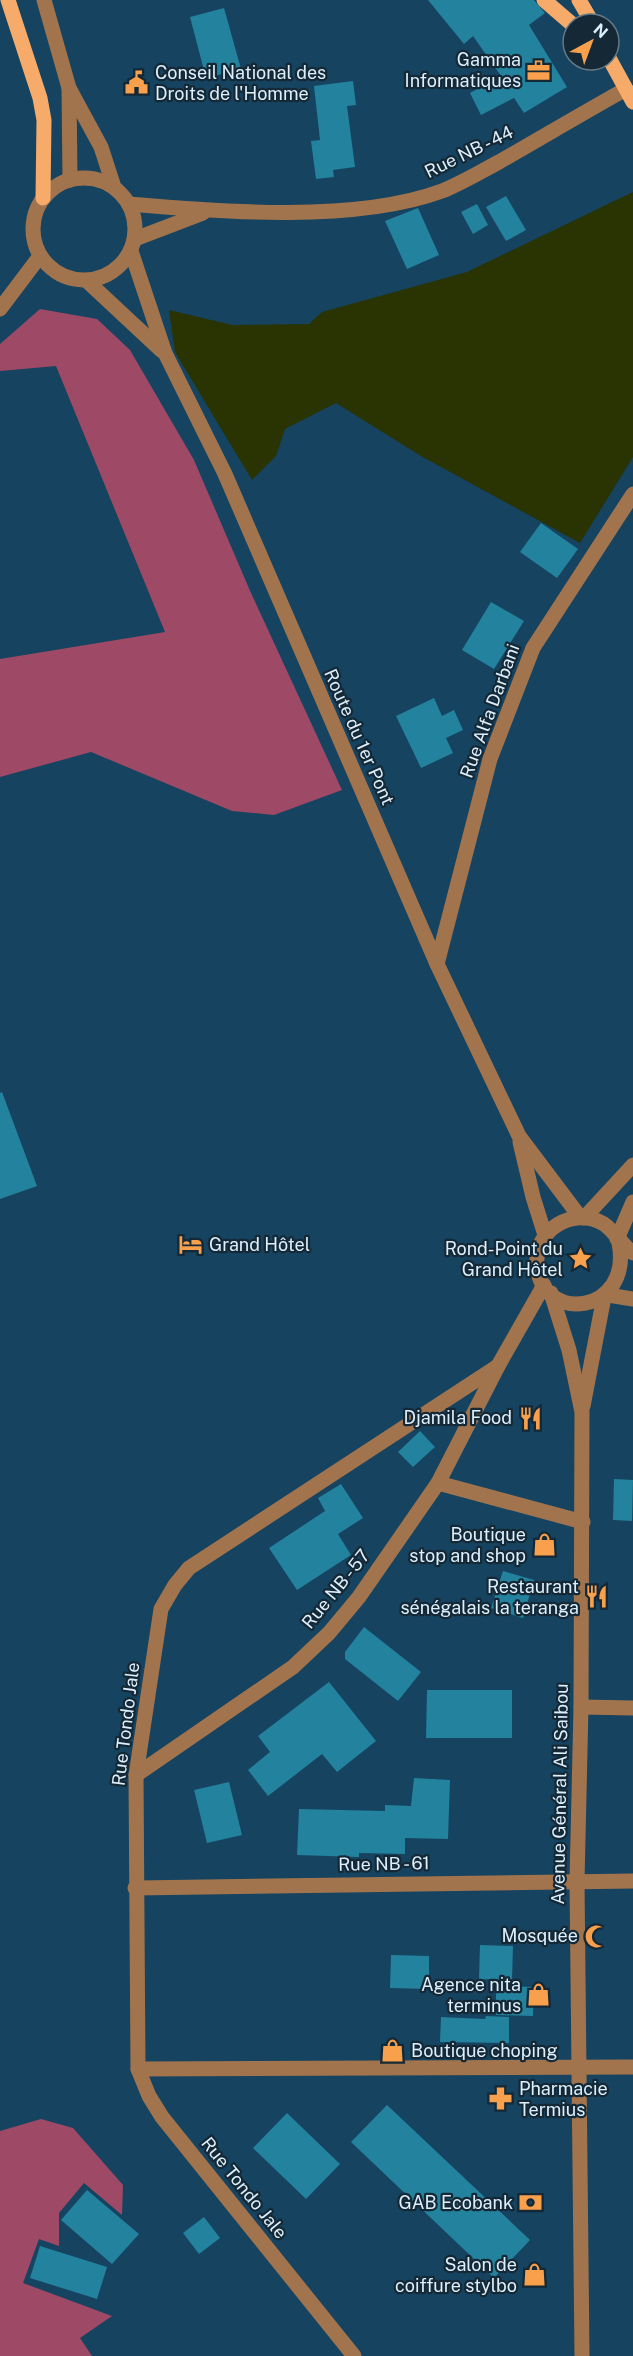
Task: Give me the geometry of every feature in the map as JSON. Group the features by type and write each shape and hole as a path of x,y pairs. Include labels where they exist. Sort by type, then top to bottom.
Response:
{"main road":[{"path":"8,0 40,98 44,120 43,198"},
{"path":"544,0 561,15"},
{"path":"616,72 629,96"}],"street":[{"path":"44,0 69,88 101,147 114,187 129,204 136,226 133,245 114,272 87,281 60,275 40,256 34,242 35,212 43,198 55,186 70,180 85,178 114,187"},
{"path":"69,88 70,180"},
{"name":"Rue NB - 44","path":"129,204 209,211 347,210 411,200 442,190 470,177 629,96"},
{"name":"Rue NB - 44","path":"133,245 209,211"},
{"name":"Route du 1er Pont","path":"133,245 165,353 225,474 437,964 519,1136 582,1218"},
{"path":"0,309 40,256"},
{"name":"Route du 1er Pont","path":"87,281 165,353"},
{"name":"Rue Alfa Darbani","path":"437,964 490,759 533,648 633,494"},
{"name":"Route du 1er Pont","path":"519,1136 532,1197 545,1235"},
{"path":"582,1218 633,1165"},
{"path":"633,1202 618,1241 624,1257 622,1271 617,1284 606,1296 591,1303 577,1305 563,1301 547,1289 537,1260 545,1235 561,1222 582,1218 603,1224 618,1241 633,1253"},
{"name":"Rue Tondo Jale","path":"354,2356 162,2117 149,2096 138,2069 136,1775 161,1609 189,1568 498,1366 547,1289"},
{"name":"Avenue Général Ali Saibou","path":"547,1289 569,1350 582,1412 583,1522 577,1881 582,2356"},
{"path":"606,1296 633,1299"},
{"name":"Avenue Général Ali Saibou","path":"582,1412 606,1296"},
{"name":"Rue NB - 57","path":"136,1775 293,1667 329,1634 359,1597 438,1483 498,1366"},
{"path":"438,1483 583,1522"},
{"path":"581,1707 633,1708"},
{"name":"Rue NB - 61","path":"135,1888 633,1881"},
{"path":"138,2069 633,2067"}],"shaded area":[{"path":"633,192 633,457 580,543 421,456 336,403 285,429 276,456 252,480 175,352 169,310 232,325 309,324 322,312 467,272"},
{"path":"40,309 97,319 130,350 194,460 251,593 342,790 274,815 232,811 91,752 0,777 0,659 165,632 56,366 0,371 0,344"},
{"path":"41,2119 73,2128 123,2185 122,2215 84,2183 59,2213 59,2246 39,2239 23,2283 112,2316 80,2338 92,2356 0,2356 0,2131"}],"building":[{"path":"428,0 534,0 545,13 529,25 567,87 524,113 514,98 481,115 470,93 501,76 473,36 464,44"},
{"path":"224,8 241,69 206,78 190,17"},
{"path":"353,81 356,105 347,106 355,167 333,170 334,177 316,179 311,141 320,140 314,86"},
{"path":"506,196 526,230 506,241 486,207"},
{"path":"477,204 488,225 473,234 461,212"},
{"path":"418,208 439,255 407,269 385,221"},
{"path":"541,523 578,549 557,578 520,552"},
{"path":"491,602 524,621 494,669 462,650"},
{"path":"434,698 442,716 454,710 463,730 446,738 453,753 421,768 396,716"},
{"path":"2,1092 37,1186 0,1199 0,1093"},
{"path":"420,1431 435,1447 413,1467 398,1452"},
{"path":"614,1479 633,1480 632,1521 613,1520"},
{"path":"341,1484 363,1518 338,1534 351,1555 297,1590 269,1548 325,1511 318,1498"},
{"path":"503,1571 534,1580 523,1618 491,1608"},
{"path":"364,1627 421,1672 398,1701 345,1659 345,1652"},
{"path":"329,1682 376,1741 337,1772 322,1754 268,1796 248,1770 270,1752 258,1736"},
{"path":"427,1690 512,1690 512,1738 426,1738"},
{"path":"414,1778 450,1780 448,1839 405,1838 405,1854 359,1853 359,1857 297,1855 299,1809 385,1811 385,1805 411,1806"},
{"path":"229,1782 242,1835 207,1843 194,1790"},
{"path":"480,1945 513,1946 512,1980 479,1979"},
{"path":"391,1955 429,1956 429,1989 390,1988"},
{"path":"496,1986 534,1987 533,2016 496,2015"},
{"path":"486,2016 509,2017 509,2043 440,2042 441,2017 485,2019"},
{"path":"387,2105 530,2240 494,2278 351,2142"},
{"path":"287,2113 340,2164 306,2199 253,2148"},
{"path":"87,2190 139,2234 112,2264 61,2220"},
{"path":"204,2217 220,2238 199,2254 183,2233"},
{"path":"40,2246 107,2267 97,2299 30,2278"}],"place":[{"name":"Gamma Informatiques","path":"539,70"},
{"name":"Conseil National des Droits de l'Homme","path":"137,83"},
{"name":"Grand Hôtel","path":"191,1245"},
{"name":"Rond-Point du Grand Hôtel","path":"581,1259"},
{"name":"Djamila Food","path":"530,1418"},
{"name":"Boutique stop and shop","path":"544,1545"},
{"name":"Restaurant sénégalais la teranga","path":"597,1597"},
{"name":"Mosquée","path":"596,1936"},
{"name":"Agence nita terminus","path":"539,1995"},
{"name":"Boutique choping","path":"393,2051"},
{"name":"Pharmacie Termius","path":"501,2099"},
{"name":"GAB Ecobank","path":"531,2203"},
{"name":"Salon de coiffure stylbo","path":"535,2275"}]}
